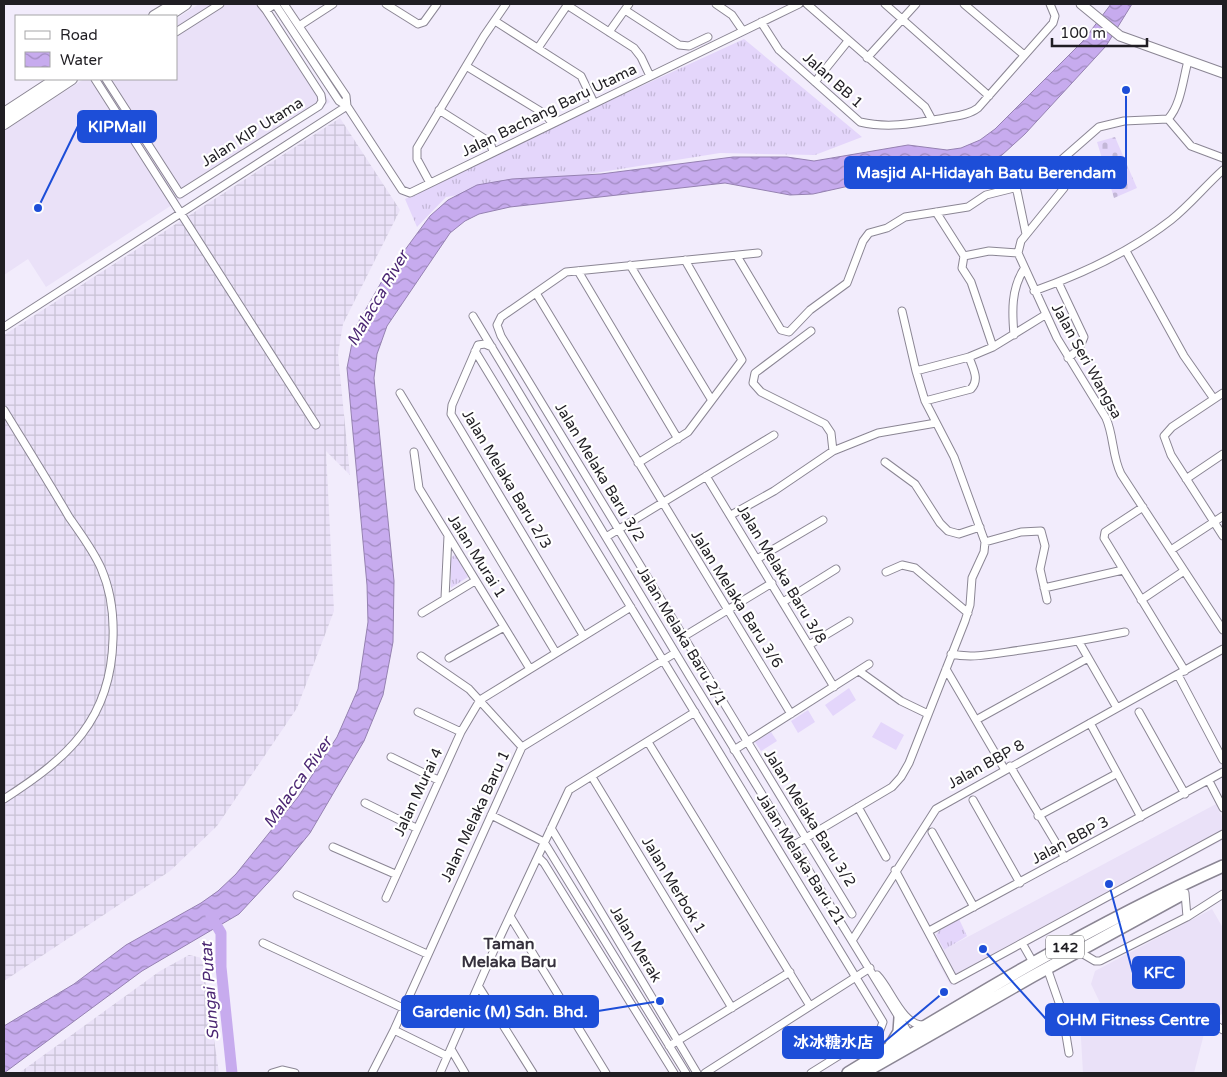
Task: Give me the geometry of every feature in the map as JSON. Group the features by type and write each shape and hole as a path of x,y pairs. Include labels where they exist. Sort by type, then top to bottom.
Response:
{"main road":[{"path":"156,15 174,4"},
{"path":"170,15 186,4"},
{"path":"4,113 54,80"},
{"path":"4,124 70,80"},
{"name":"142","path":"848,1073 888,1048 913,1039 1185,893 1221,869"},
{"name":"142","path":"869,1072 913,1039 929,1024 1034,964 1221,869"},
{"path":"888,1048 897,1038 900,1018"}],"street":[{"path":"178,31 220,4"},
{"path":"275,4 339,101 347,106"},
{"name":"Jalan KIP Utama","path":"100,80 180,194 319,106 322,102 321,95 264,7 275,4"},
{"path":"284,4 346,96 347,106"},
{"path":"299,26 333,4"},
{"path":"386,4 418,24 424,22 437,4"},
{"path":"430,183 416,153 421,139 506,4"},
{"path":"538,48 568,4 638,52 650,76"},
{"path":"716,4 732,15 743,31"},
{"name":"Jalan Bachang Baru Utama","path":"347,106 402,190 410,193 799,4"},
{"path":"807,4 925,107 932,120"},
{"path":"885,4 989,96"},
{"path":"867,58 916,4"},
{"path":"964,4 1024,56"},
{"name":"Jalan BB 1","path":"761,22 779,50 860,122 874,125 912,125 974,111 1053,23 1055,16 1050,4"},
{"path":"1080,4 1120,36 1223,74"},
{"path":"609,32 627,7 679,45 690,46 708,37"},
{"path":"495,21 581,76 594,103"},
{"path":"815,82 848,41"},
{"path":"964,256 989,251 1018,253 1021,241 1064,188 1056,168 1057,164 1096,129 1124,121 1168,119 1174,114 1188,61"},
{"path":"466,66 545,114 552,124"},
{"path":"100,80 181,213 316,425"},
{"path":"4,327 347,106"},
{"path":"439,110 485,139 491,145 493,152"},
{"path":"1168,119 1191,146 1223,158"},
{"path":"1034,291 1058,282 1126,250 1171,220 1223,170"},
{"path":"737,256 780,330 790,332 810,310 847,283 863,241 869,233 887,228 905,217 968,207 986,194 1014,188 1017,190 1026,234"},
{"path":"936,212 964,256 962,268 971,282 993,347"},
{"path":"1126,250 1184,356 1214,399"},
{"path":"685,260 742,360 711,399 695,424 678,439 638,463 536,293 560,274 578,270 758,253"},
{"name":"Jalan Seri Wangsa","path":"1018,253 1045,315 1068,358 1110,426 1115,462 1184,571 1220,618 1223,630"},
{"path":"630,265 711,399"},
{"path":"578,270 678,439"},
{"path":"1014,336 1014,295 1016,284 1024,270"},
{"path":"1058,282 1084,337 1079,349 1068,358"},
{"name":"Jalan Melaka Baru 3/2","path":"536,293 501,317 497,325 501,336 852,914"},
{"path":"794,845 892,787 901,777 909,763 968,613 972,578 984,552 985,542 948,442 925,401 902,311"},
{"path":"916,371 969,357 993,347 1014,336 1045,315"},
{"name":"Jalan Melaka Baru 2/1","path":"473,316 734,750 870,968"},
{"path":"811,331 755,372 753,383 761,392 826,424 831,433 833,451"},
{"path":"476,351 481,344 492,348"},
{"name":"Jalan Melaka Baru 2/1","path":"476,351 695,712"},
{"name":"Jalan Melaka Baru 2/3","path":"476,351 452,406 451,414 583,635"},
{"path":"925,401 971,389 976,384 977,377 969,357"},
{"path":"400,392 556,653"},
{"path":"1223,393 1172,427 1164,436 1164,442 1223,536"},
{"path":"4,410 101,568 114,611 114,634 110,674 92,721 52,766 4,799"},
{"path":"731,515 774,491 833,451 878,433 936,423"},
{"path":"606,537 660,501 774,435"},
{"name":"Jalan Murai 1","path":"414,452 419,488 530,670"},
{"path":"1186,479 1223,454"},
{"path":"885,462 915,484 940,523 948,531 959,534 980,527"},
{"name":"Jalan Melaka Baru 3/6","path":"638,463 791,714"},
{"name":"Jalan Melaka Baru 3/8","path":"706,476 834,687"},
{"path":"1143,507 1104,535 1105,542 1185,670"},
{"path":"1171,550 1223,516"},
{"path":"757,559 822,520"},
{"path":"985,542 1028,531 1041,531 1045,546 1040,564 1046,600"},
{"path":"445,598 448,535"},
{"path":"886,572 902,565 915,568 968,613"},
{"path":"783,602 836,569"},
{"path":"1044,588 1123,570"},
{"path":"1142,600 1184,571"},
{"path":"422,613 475,581"},
{"path":"683,637 772,583"},
{"path":"480,700 631,607"},
{"path":"809,645 849,621"},
{"path":"449,658 504,627"},
{"path":"952,654 968,656 990,654 1079,642 1125,632"},
{"path":"1079,642 1117,708"},
{"name":"Jalan BBP 8","path":"852,939 936,809 1223,649"},
{"name":"Jalan Melaka Baru 1","path":"427,954 522,747 676,653"},
{"path":"421,656 469,689 522,747"},
{"path":"976,720 1088,658"},
{"path":"734,750 869,664"},
{"path":"946,669 976,720 1065,858"},
{"path":"858,671 901,701 928,714"},
{"path":"1178,675 1223,760"},
{"name":"Jalan Murai 4","path":"386,898 438,780 461,732 480,700"},
{"path":"418,712 461,732"},
{"path":"440,1073 494,950 569,790 695,712"},
{"name":"Jalan Melaka Baru 21","path":"695,712 883,1022 883,1028 811,1073"},
{"path":"1139,712 1185,794"},
{"path":"1090,723 1141,817"},
{"path":"648,742 810,1006"},
{"path":"391,757 438,780"},
{"name":"Jalan BBP 3","path":"929,931 1223,772"},
{"path":"1038,816 1116,774"},
{"name":"Jalan Merbok 1","path":"592,776 732,1008"},
{"path":"1209,781 1223,808"},
{"path":"973,800 1020,883"},
{"path":"365,803 416,828"},
{"path":"858,807 886,857"},
{"path":"491,815 544,842"},
{"name":"Jalan Merak","path":"551,828 697,1073"},
{"path":"932,832 974,907"},
{"path":"895,870 954,980 1223,834"},
{"name":"Jalan Merak","path":"544,842 686,1073"},
{"path":"333,847 395,874"},
{"path":"538,857 544,863 674,1073"},
{"path":"1185,893 1187,917"},
{"path":"1078,951 1095,961 1100,961 1187,917 1223,894"},
{"path":"297,895 427,954 394,1030 372,1073"},
{"path":"510,916 606,1073"},
{"path":"263,943 403,1008"},
{"path":"1022,943 1034,964"},
{"path":"609,968 628,957"},
{"path":"704,1073 870,968"},
{"path":"870,968 913,1039"},
{"path":"870,968 885,983 908,1019 917,1025 929,1024"},
{"path":"1047,968 1062,1011 1069,1053"},
{"path":"670,1046 790,972"},
{"path":"479,987 533,1073"},
{"path":"638,1015 647,1010"},
{"path":"394,1030 449,1053 465,1073"},
{"path":"272,1073 282,1070 295,1073"}],"shaded area":[{"path":"199,4 267,4 330,102 46,287 28,259 4,275 4,131 82,80 178,80 178,18"},
{"path":"340,118 400,210 343,324 338,354 350,475 326,451 334,611 297,708 217,826 170,871 4,981 4,335"},
{"path":"1216,804 1223,819 1223,840 951,986 934,955"},
{"path":"1212,909 1223,928 1223,1013 1206,1026 1194,1073 1083,1073 1080,1021 1103,1009 1091,984 1095,971"},
{"path":"189,955 202,958 219,1073 19,1073 160,971"}],"green space":[{"path":"744,39 862,137 815,155 720,153 446,197 417,227 405,199 502,150"},
{"path":"1115,137 1137,188 1114,198 1097,142"},
{"path":"455,554 468,577 451,588 450,559"},
{"path":"849,688 856,700 833,716 825,705"},
{"path":"808,710 815,722 798,733 791,721"},
{"path":"881,722 904,735 896,750 872,737"},
{"path":"771,732 777,741 761,751 755,742"},
{"path":"959,919 967,936 944,950 936,935 939,931"}],"water":[{"name":"Malacca River","path":"1111,4 1132,4 1106,46 1025,134 1002,155 976,168 946,174 867,182 813,194 790,195 725,183 510,207 479,214 465,221 450,233 387,326 377,354 374,378 394,581 393,642 383,695 364,741 310,833 279,871 239,914 142,971 4,1073 4,1026 74,984 126,945 201,903 218,891 236,874 298,797 337,737 358,689 368,622 367,585 347,368 355,328 382,281 430,216 448,200 477,185 512,179 601,174 733,157 787,157 814,161 908,145 947,150 961,148 980,140 995,129 1083,41"}],"waterway":[{"name":"Sungai Putat","path":"211,916 221,933 221,967 232,1073"}],"place":[{"name":"Masjid Al-Hidayah Batu Berendam","path":"1126,90"},
{"name":"KIPMall","path":"38,208"},
{"name":"KFC","path":"1109,884"},
{"name":"OHM Fitness Centre","path":"983,949"},
{"name":"冰冰糖水店","path":"944,992"},
{"name":"Gardenic (M) Sdn. Bhd.","path":"660,1001"}],"district":[{"name":"Taman Melaka Baru","path":"509,952"}]}
